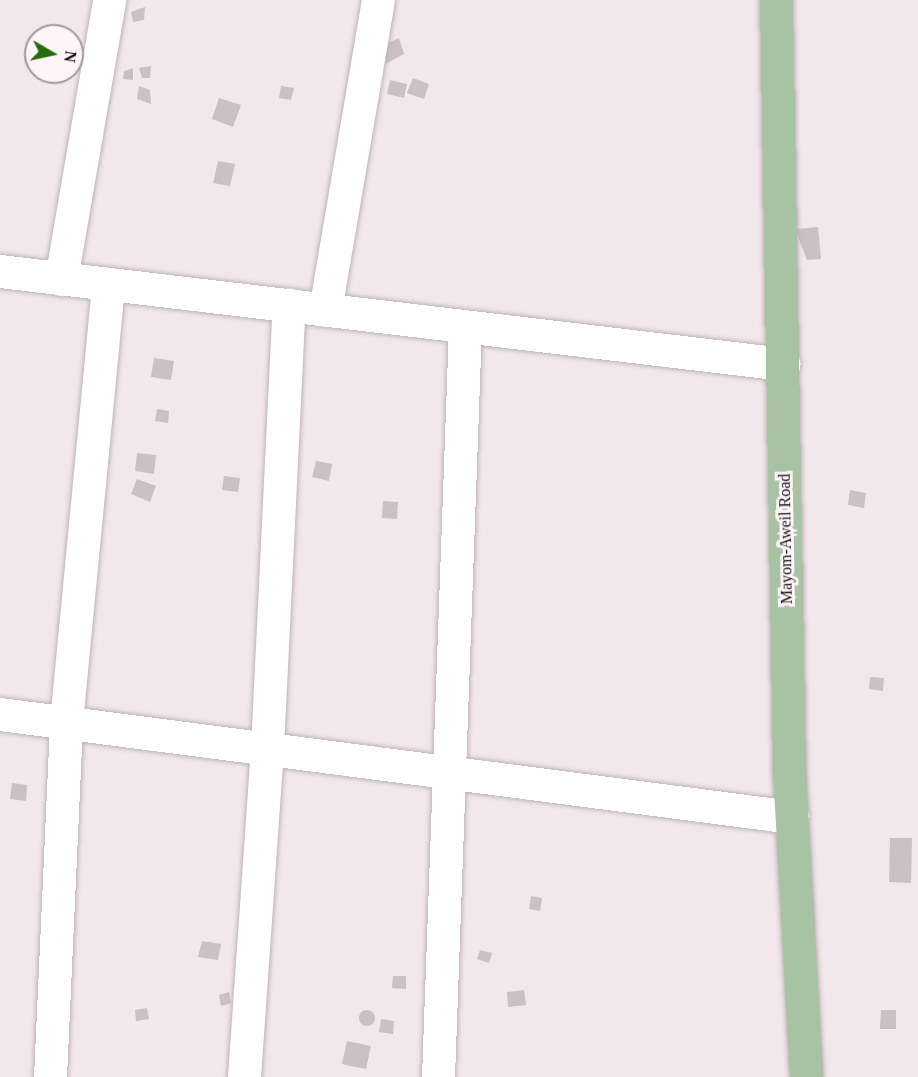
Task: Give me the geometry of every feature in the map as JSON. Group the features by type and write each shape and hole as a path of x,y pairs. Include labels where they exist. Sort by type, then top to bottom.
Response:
{"main road":[{"name":"Mayom-Aweil Road","path":"776,0 792,817 806,1077"}],"street":[{"path":"61,279 110,0"},
{"path":"325,310 378,0"},
{"path":"0,272 783,364"},
{"path":"50,1077 66,722 108,284"},
{"path":"244,1077 267,748 289,305"},
{"path":"438,1077 465,326"},
{"path":"0,714 792,817"}],"building":[{"path":"145,7 144,20 133,22 131,12"},
{"path":"399,38 404,54 376,69 370,51"},
{"path":"151,66 150,78 142,78 139,68"},
{"path":"133,68 133,80 123,79 124,71"},
{"path":"413,78 429,84 424,99 407,93"},
{"path":"390,80 407,84 404,98 387,94"},
{"path":"139,86 150,90 151,104 137,99"},
{"path":"281,86 294,88 291,100 279,98"},
{"path":"219,98 241,105 233,127 212,119"},
{"path":"218,161 235,164 230,186 213,183"},
{"path":"818,227 821,259 807,260 795,229"},
{"path":"154,358 174,361 171,380 151,377"},
{"path":"157,409 169,411 168,423 155,421"},
{"path":"137,453 156,455 154,474 135,471"},
{"path":"316,461 332,464 329,481 312,477"},
{"path":"224,476 240,478 238,492 222,490"},
{"path":"137,479 156,486 150,502 131,494"},
{"path":"850,490 866,493 864,508 848,505"},
{"path":"383,501 398,502 397,519 382,518"},
{"path":"870,677 884,678 883,691 869,689"},
{"path":"12,783 27,785 26,801 10,799"},
{"path":"890,838 912,838 911,883 889,882"},
{"path":"531,896 542,898 540,911 529,909"},
{"path":"202,941 221,944 218,960 198,957"},
{"path":"480,950 492,953 489,963 477,959"},
{"path":"393,976 406,976 406,989 392,988"},
{"path":"524,990 526,1005 508,1007 507,992"},
{"path":"229,992 231,1003 221,1006 219,995"},
{"path":"147,1008 149,1019 136,1021 135,1010"},
{"path":"367,1010 375,1018 367,1026 359,1018"},
{"path":"881,1010 896,1010 896,1029 880,1029"},
{"path":"381,1019 394,1021 393,1034 379,1032"},
{"path":"347,1041 371,1046 366,1069 342,1064"}]}
